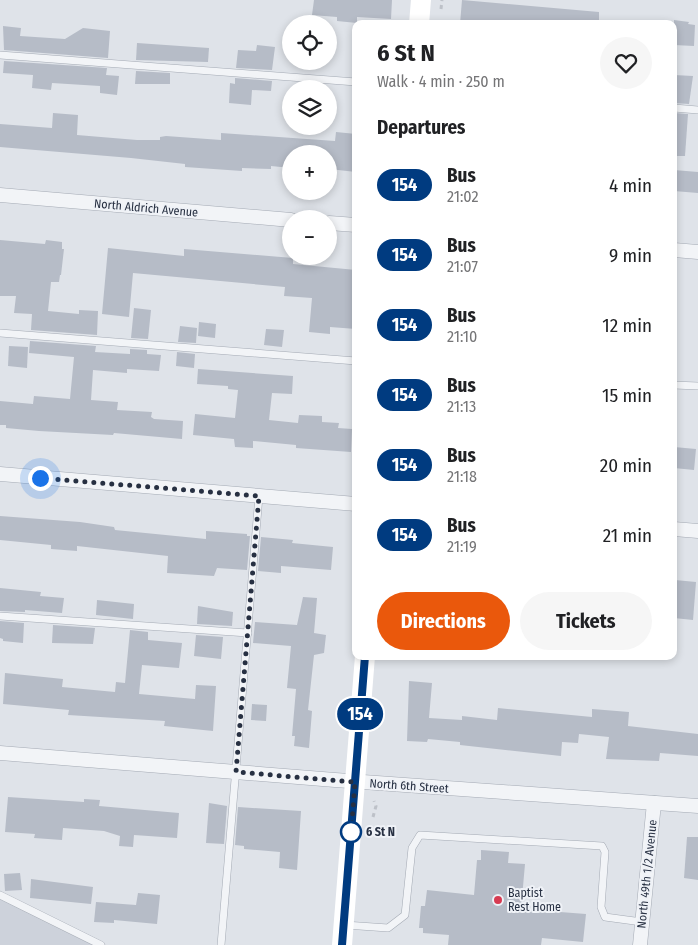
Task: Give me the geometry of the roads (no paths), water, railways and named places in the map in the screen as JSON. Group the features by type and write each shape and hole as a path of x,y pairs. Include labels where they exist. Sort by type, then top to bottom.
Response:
{"street":[{"path":"419,20 421,0"},
{"name":"North Aldrich Avenue","path":"0,195 282,219"},
{"path":"337,224 352,225"},
{"path":"677,250 698,252"},
{"path":"0,474 352,504"},
{"path":"677,529 698,531"},
{"path":"342,945 365,660"},
{"name":"North 6th Street","path":"0,753 355,782 698,806"},
{"name":"North 49th 1/2 Avenue","path":"640,945 654,803"}],"lane":[{"path":"0,55 352,82"},
{"path":"677,108 698,110"},
{"path":"0,333 352,361"},
{"path":"677,385 698,386"},
{"path":"221,945 259,496"},
{"path":"0,616 248,633"},
{"path":"344,925 388,928 405,915 412,848 420,835 602,846 605,852 601,907 605,917 642,922"},
{"path":"0,895 102,945"}],"place":[{"name":"6 St N","path":"351,832"},
{"name":"Baptist Rest Home","path":"498,900"}]}
